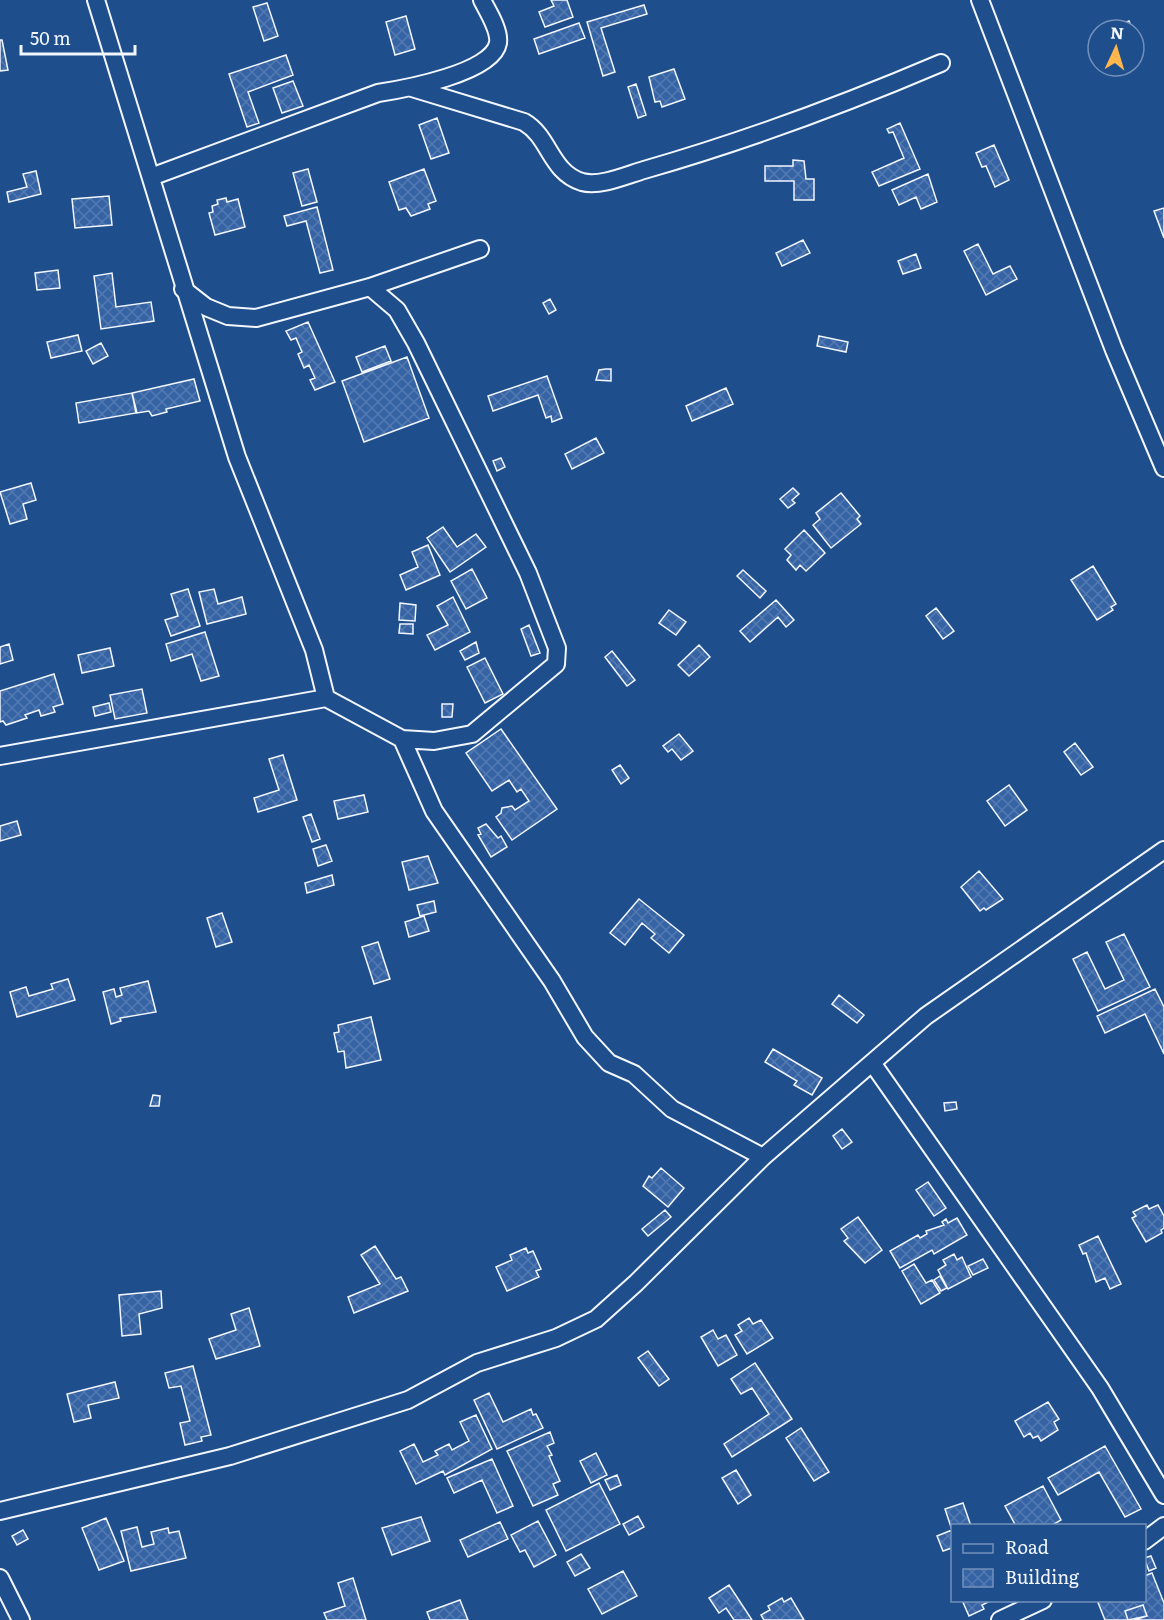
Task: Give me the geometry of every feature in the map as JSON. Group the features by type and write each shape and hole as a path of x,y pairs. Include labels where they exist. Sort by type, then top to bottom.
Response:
{"street":[{"path":"96,0 183,289 237,457 314,650 326,698"},
{"path":"151,177 378,93 412,88 480,65 493,53 498,43 493,22 482,0"},
{"path":"980,0 1114,350 1164,468"},
{"path":"412,88 524,122 537,130 553,161 566,176 585,183 610,179 707,152 941,63"},
{"path":"183,289 206,307 228,316 256,318 370,286 480,249"},
{"path":"0,756 326,698 402,739 434,741 472,734 556,664 557,648 528,573 416,343 397,310 370,286"},
{"path":"402,739 434,811 552,981 585,1037 609,1063 634,1074 672,1109 762,1157"},
{"path":"0,1510 241,1452 408,1400 477,1363 556,1338 596,1319 636,1283 762,1157 873,1065 926,1016 1164,850"},
{"path":"873,1065 1100,1388 1164,1495"},
{"path":"1146,1540 1164,1526"},
{"path":"0,1578 21,1620"},
{"path":"1003,1619 1038,1602"}],"building":[{"path":"551,0 567,0 573,17 545,27 539,12 554,6"},
{"path":"267,3 278,36 264,41 253,7"},
{"path":"644,5 647,14 601,28 615,72 603,76 587,22"},
{"path":"406,16 415,49 395,55 386,22"},
{"path":"579,23 585,38 539,54 534,39"},
{"path":"0,40 2,40 8,70 0,71"},
{"path":"286,55 293,75 248,92 259,123 247,127 229,74"},
{"path":"674,69 685,99 662,107 660,101 655,102 649,77"},
{"path":"293,81 303,106 282,113 273,88"},
{"path":"636,84 646,115 638,118 628,87"},
{"path":"437,118 449,153 431,159 419,125"},
{"path":"900,123 920,169 879,186 872,172 904,158 893,132 889,133 887,129"},
{"path":"994,145 1009,180 995,187 986,166 982,167 976,153"},
{"path":"793,160 804,161 806,179 814,179 814,200 794,200 794,181 765,181 765,166 793,166"},
{"path":"308,169 317,202 302,206 293,173"},
{"path":"424,169 436,201 428,204 430,209 411,216 406,208 399,210 389,182"},
{"path":"36,171 41,194 9,202 7,192 27,187 23,174"},
{"path":"928,174 937,202 921,209 916,197 899,205 892,190"},
{"path":"109,196 112,225 75,228 72,199"},
{"path":"226,198 227,202 238,199 245,227 215,235 209,213 213,212 212,206 218,204 217,200"},
{"path":"317,207 333,270 320,273 306,221 287,226 284,216"},
{"path":"1164,208 1164,238 1154,211"},
{"path":"803,240 810,253 782,266 776,253"},
{"path":"978,244 993,274 1010,266 1017,279 986,295 964,251"},
{"path":"916,254 921,268 903,274 898,261"},
{"path":"58,270 60,288 37,290 35,273"},
{"path":"112,273 116,307 151,302 154,321 101,329 94,276"},
{"path":"550,299 556,310 549,314 543,303"},
{"path":"308,322 335,382 315,390 310,380 315,378 309,365 304,368 298,354 302,352 296,338 291,340 286,331"},
{"path":"78,335 82,351 51,358 47,342"},
{"path":"819,336 848,342 846,352 817,346"},
{"path":"101,343 108,356 93,364 86,351"},
{"path":"385,346 391,361 362,372 356,357"},
{"path":"407,357 429,418 364,442 342,381"},
{"path":"611,369 611,381 596,380 599,370"},
{"path":"547,376 562,418 552,422 551,416 546,418 538,395 493,411 488,396"},
{"path":"194,379 200,401 166,409 167,412 152,416 149,411 137,413 132,393"},
{"path":"726,388 733,404 692,421 686,406"},
{"path":"132,393 136,413 79,423 76,403"},
{"path":"596,438 604,453 572,469 565,454"},
{"path":"501,458 505,467 497,471 493,461"},
{"path":"31,483 36,500 23,504 27,519 10,524 0,492"},
{"path":"793,488 799,494 792,500 795,503 788,508 780,499"},
{"path":"841,493 860,516 857,519 861,524 831,548 813,525 820,519 816,513"},
{"path":"443,527 457,547 476,534 486,547 450,572 427,538"},
{"path":"804,530 825,553 806,571 800,565 796,570 787,560 791,555 785,549"},
{"path":"428,545 440,575 406,590 400,575 418,567 412,552"},
{"path":"1093,566 1116,604 1111,607 1113,610 1097,620 1071,580"},
{"path":"472,569 487,598 466,609 451,581"},
{"path":"743,570 766,591 760,598 737,576"},
{"path":"188,589 200,626 171,636 165,620 178,616 171,594"},
{"path":"214,589 218,604 242,597 246,614 207,624 199,592"},
{"path":"453,597 470,632 435,650 427,635 448,625 437,606"},
{"path":"776,600 794,620 786,627 778,617 750,642 740,631"},
{"path":"400,603 416,605 415,621 399,620"},
{"path":"936,608 954,631 943,639 926,616"},
{"path":"669,610 686,622 676,635 659,623"},
{"path":"400,624 413,624 413,634 399,633"},
{"path":"529,625 540,653 531,656 521,629"},
{"path":"205,632 219,676 201,681 192,654 171,661 166,644"},
{"path":"476,642 479,653 465,660 460,651"},
{"path":"9,644 13,660 0,664 0,647"},
{"path":"699,645 710,657 689,676 678,665"},
{"path":"110,648 114,666 82,673 78,655"},
{"path":"612,651 635,680 627,686 605,657"},
{"path":"485,658 503,694 485,703 467,667"},
{"path":"54,674 63,704 53,707 55,712 41,716 39,710 25,715 27,718 6,725 3,721 0,722 0,691"},
{"path":"142,689 147,713 115,719 110,695"},
{"path":"109,703 111,712 95,716 93,707"},
{"path":"442,704 453,704 452,717 442,717"},
{"path":"501,729 557,809 512,840 496,817 501,813 502,808 512,806 515,810 529,801 521,789 517,792 509,780 492,791 466,753"},
{"path":"679,734 693,751 681,760 672,749 668,752 663,746"},
{"path":"1075,743 1093,767 1081,775 1064,752"},
{"path":"283,755 297,800 258,812 254,798 279,790 269,759"},
{"path":"620,765 629,778 621,784 612,770"},
{"path":"1009,785 1027,810 1005,826 987,801"},
{"path":"364,795 368,812 338,819 334,801"},
{"path":"311,814 320,839 312,842 303,817"},
{"path":"17,821 21,835 0,841 0,826"},
{"path":"486,824 498,838 501,836 507,847 491,857 478,835 481,834 478,828"},
{"path":"326,845 332,861 318,866 313,849"},
{"path":"428,856 438,883 409,890 402,862"},
{"path":"979,871 1003,899 986,910 984,908 980,911 961,887"},
{"path":"332,875 334,885 307,893 305,883"},
{"path":"639,899 684,935 669,953 651,938 655,934 642,923 625,945 610,933"},
{"path":"434,901 436,912 420,916 417,905"},
{"path":"222,913 232,942 216,947 207,918"},
{"path":"424,916 429,931 409,937 405,922"},
{"path":"1124,934 1150,987 1098,1011 1073,959 1087,952 1105,989 1124,980 1106,942"},
{"path":"378,942 390,979 374,984 362,947"},
{"path":"68,979 75,1000 17,1017 10,992 26,987 29,996 53,989 51,984"},
{"path":"148,981 156,1012 120,1018 121,1021 111,1024 103,992 114,989 116,997 122,995 120,988"},
{"path":"1155,989 1164,1007 1164,1054 1145,1014 1105,1033 1097,1016"},
{"path":"839,995 864,1015 857,1023 832,1004"},
{"path":"371,1017 381,1060 346,1068 344,1051 338,1052 334,1033 339,1032 338,1025"},
{"path":"773,1049 822,1078 812,1095 794,1085 797,1081 765,1062"},
{"path":"153,1095 160,1096 159,1106 150,1106"},
{"path":"956,1102 957,1109 945,1111 944,1103"},
{"path":"842,1129 852,1142 842,1149 833,1136"},
{"path":"661,1168 684,1188 668,1207 643,1186 649,1176 652,1178"},
{"path":"928,1182 946,1208 934,1216 916,1190"},
{"path":"1147,1205 1149,1209 1158,1205 1164,1216 1164,1228 1161,1230 1162,1233 1146,1242 1132,1218 1136,1216 1133,1212"},
{"path":"665,1210 671,1217 648,1236 642,1229"},
{"path":"858,1217 882,1250 865,1263 844,1241 848,1238 841,1229"},
{"path":"957,1218 967,1235 934,1254 932,1250 900,1268 890,1251 918,1235 920,1238 927,1234 926,1231 944,1225 942,1222 946,1219 948,1223"},
{"path":"1098,1236 1121,1284 1110,1289 1105,1278 1096,1282 1086,1253 1083,1254 1079,1245"},
{"path":"375,1246 396,1279 401,1277 408,1291 354,1313 348,1297 380,1284 361,1255"},
{"path":"526,1248 528,1253 533,1251 541,1269 536,1271 539,1277 507,1291 496,1267 512,1260 510,1255"},
{"path":"954,1254 957,1260 962,1257 971,1277 948,1289 938,1270 946,1265 943,1260"},
{"path":"983,1259 988,1268 973,1275 968,1266"},
{"path":"914,1264 926,1283 932,1280 940,1293 921,1304 902,1271"},
{"path":"940,1276 947,1288 941,1291 934,1280"},
{"path":"161,1291 162,1308 139,1314 141,1334 122,1336 119,1295"},
{"path":"249,1308 260,1346 216,1359 209,1339 236,1330 231,1314"},
{"path":"749,1318 753,1324 761,1320 773,1338 747,1354 735,1335 742,1331 738,1325"},
{"path":"713,1330 718,1339 726,1335 737,1355 718,1366 701,1337"},
{"path":"648,1351 669,1379 659,1386 638,1358"},
{"path":"755,1363 792,1419 732,1457 724,1444 769,1414 752,1388 741,1394 731,1379"},
{"path":"193,1366 211,1435 201,1437 202,1441 185,1445 180,1423 190,1421 181,1386 169,1388 165,1373"},
{"path":"115,1382 119,1398 88,1405 91,1418 74,1422 67,1394"},
{"path":"489,1393 503,1422 531,1409 543,1428 497,1449 474,1400"},
{"path":"1048,1402 1059,1419 1054,1422 1058,1430 1041,1441 1038,1436 1033,1438 1030,1433 1024,1437 1015,1421"},
{"path":"476,1415 492,1449 445,1475 443,1471 416,1484 400,1451 414,1444 423,1462 438,1455 435,1451 449,1444 452,1450 469,1441 460,1422"},
{"path":"801,1428 829,1472 814,1481 786,1438"},
{"path":"550,1432 554,1443 547,1446 560,1481 553,1484 558,1495 533,1506 507,1451"},
{"path":"1105,1446 1141,1509 1125,1517 1099,1472 1058,1495 1048,1478"},
{"path":"596,1453 607,1475 591,1483 580,1461"},
{"path":"492,1459 513,1506 497,1513 482,1480 454,1493 447,1478"},
{"path":"736,1470 751,1495 738,1504 722,1478"},
{"path":"617,1475 621,1485 610,1490 605,1480"},
{"path":"599,1483 620,1524 566,1551 546,1510"},
{"path":"1043,1486 1061,1520 1054,1524 1015,1524 1005,1506"},
{"path":"963,1503 970,1524 951,1524 951,1527 945,1509"},
{"path":"638,1516 644,1527 629,1535 623,1524"},
{"path":"421,1517 430,1541 392,1555 382,1528"},
{"path":"106,1518 124,1561 99,1570 82,1528"},
{"path":"538,1521 556,1555 534,1567 525,1550 520,1552 511,1535"},
{"path":"500,1522 508,1539 468,1557 460,1540"},
{"path":"137,1527 142,1547 154,1544 151,1532 168,1528 169,1533 179,1531 186,1558 131,1571 121,1531"},
{"path":"23,1530 28,1539 17,1545 12,1536"},
{"path":"951,1530 951,1548 943,1551 937,1536"},
{"path":"581,1554 590,1568 575,1576 567,1562"},
{"path":"1151,1556 1156,1568 1149,1571 1146,1557"},
{"path":"623,1571 637,1596 602,1614 588,1589"},
{"path":"1152,1573 1164,1603 1164,1620 1134,1620 1147,1616 1143,1605 1125,1611 1128,1620 1105,1620 1098,1602 1146,1602 1146,1575"},
{"path":"353,1578 366,1620 327,1620 324,1613 345,1606 338,1583"},
{"path":"729,1585 752,1620 734,1620 726,1608 719,1613 709,1598"},
{"path":"782,1598 784,1602 791,1598 804,1620 764,1620 761,1615 770,1610 768,1606"},
{"path":"460,1600 468,1620 430,1620 427,1612"},
{"path":"963,1602 988,1602 982,1605 984,1609 969,1616"},
{"path":"1143,1605 1147,1616 1128,1620 1125,1611"}]}
